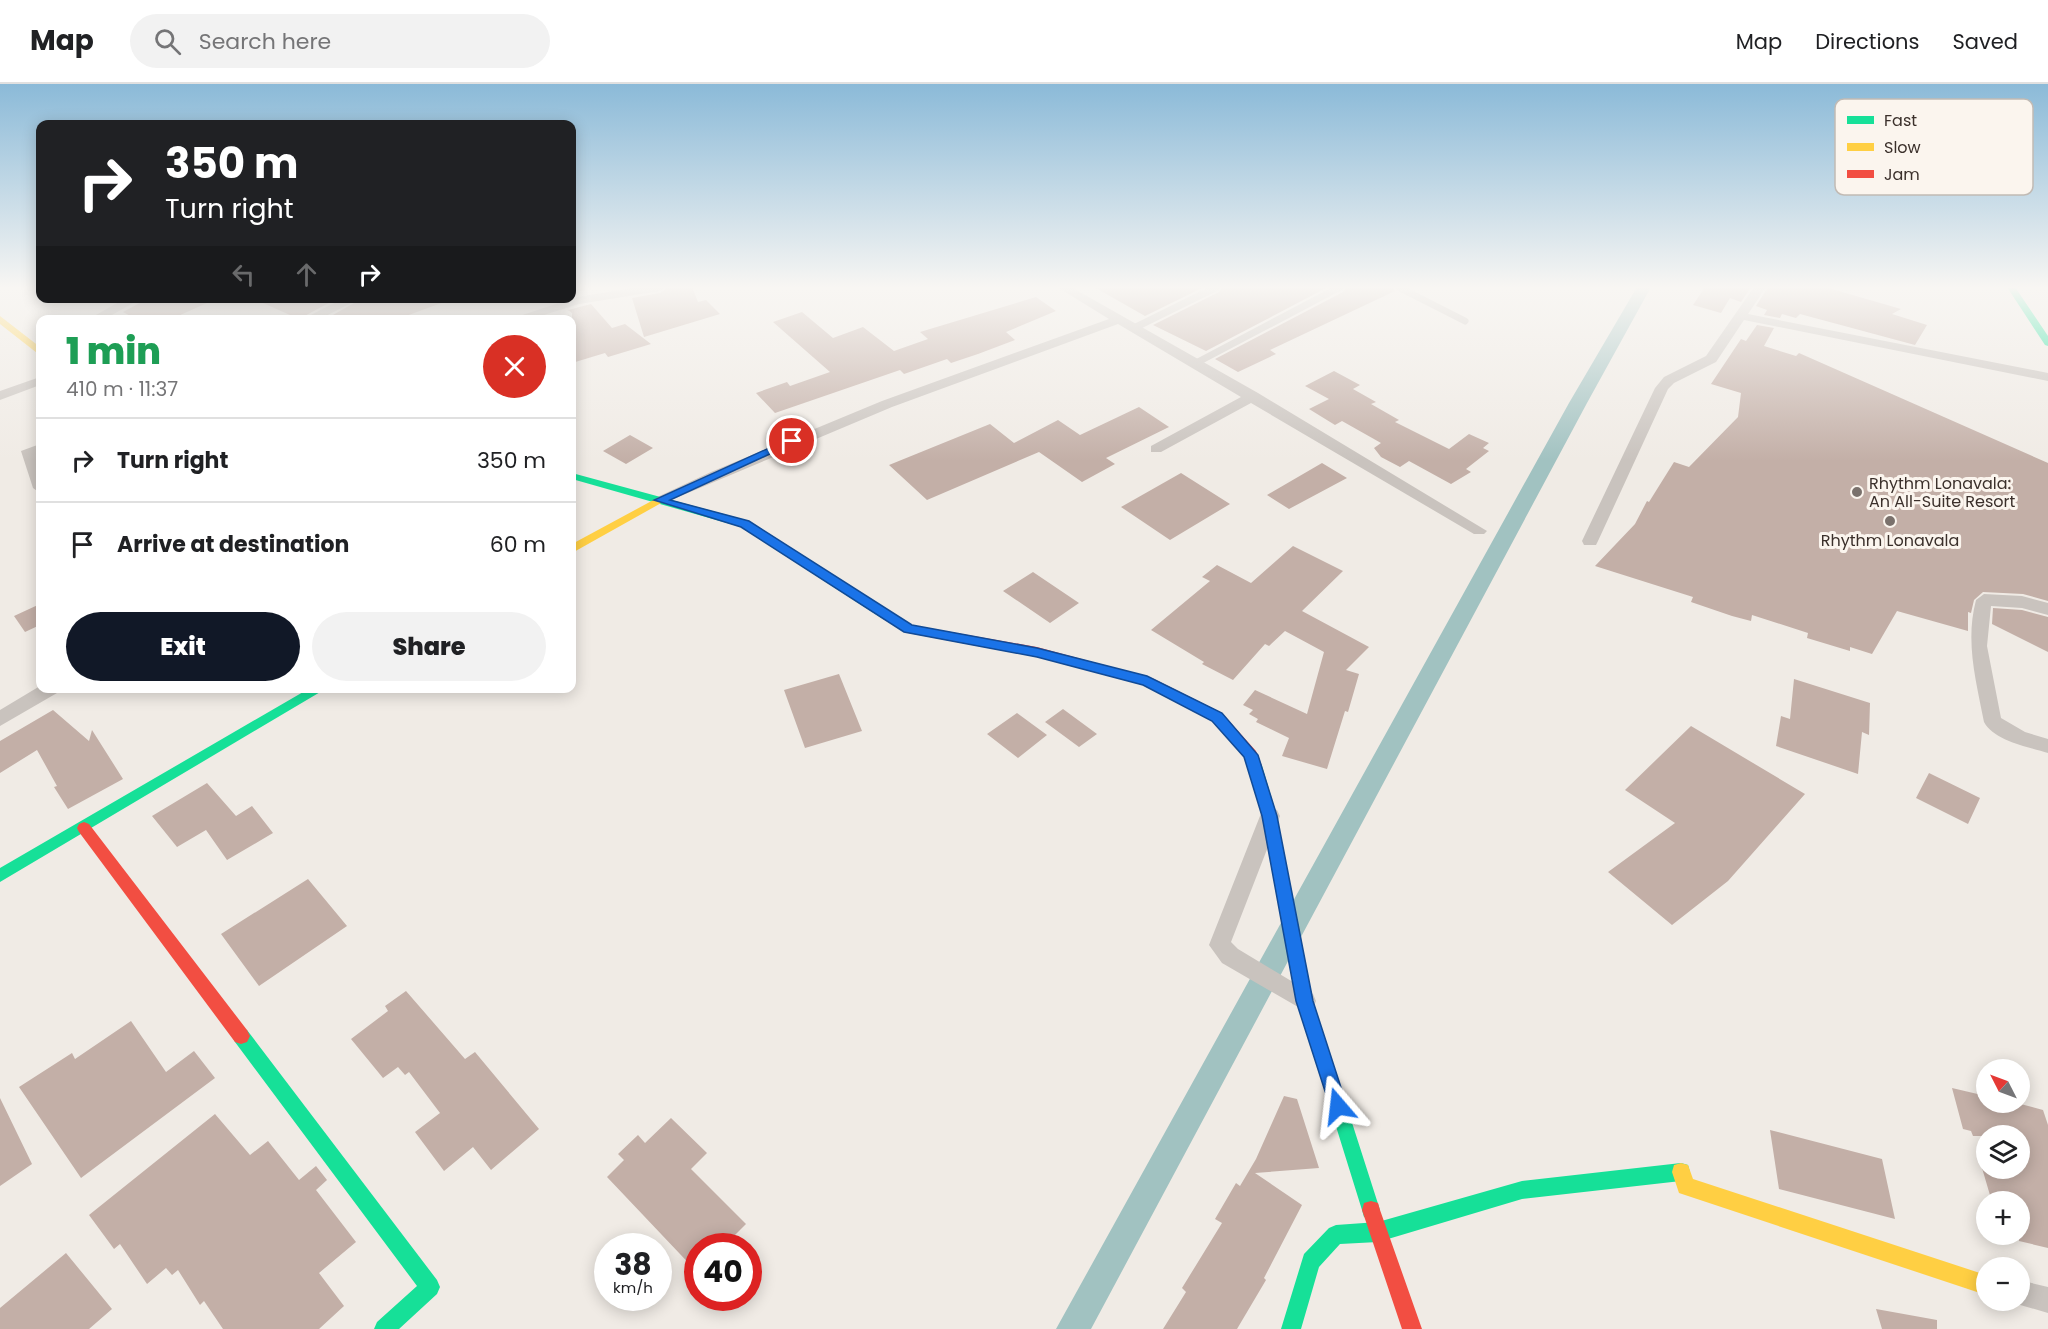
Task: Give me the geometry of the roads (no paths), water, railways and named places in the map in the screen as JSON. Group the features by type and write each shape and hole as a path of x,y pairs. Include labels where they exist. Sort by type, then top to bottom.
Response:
{"main road":[{"path":"576,477 745,524 908,629 1037,652 1147,681 1217,717 1251,755 1270,816 1305,1000 1378,1233 1412,1329"},
{"path":"576,547 659,500"},
{"path":"0,876 313,693"},
{"path":"84,828 430,1287 384,1329"},
{"path":"1291,1329 1311,1261 1336,1235 1378,1233 1522,1190 1681,1172 1686,1186 1976,1282"}],"street":[{"path":"659,500 771,450 989,363 1043,345"},
{"path":"1164,345 1479,531"},
{"path":"1590,541 1662,388 1670,380 1711,359 1721,345"},
{"path":"1887,345 2048,377"},
{"path":"0,396 36,382"},
{"path":"1156,449 1253,396"},
{"path":"36,449 28,451 36,476"},
{"path":"2048,609 2022,602 1984,600 1979,620 1978,646 1993,722 2019,737 2048,746"},
{"path":"0,719 43,693"},
{"path":"1270,816 1221,937 1220,945 1230,956 1305,1000"},
{"path":"2030,1296 2048,1300"}],"lane":[{"path":"1196,363 1230,345"}],"waterway":[{"path":"1073,1329 1611,345"}],"place":[{"name":"Rhythm Lonavala: An All-Suite Resort","path":"1857,492"},
{"name":"Rhythm Lonavala","path":"1890,521"}]}
